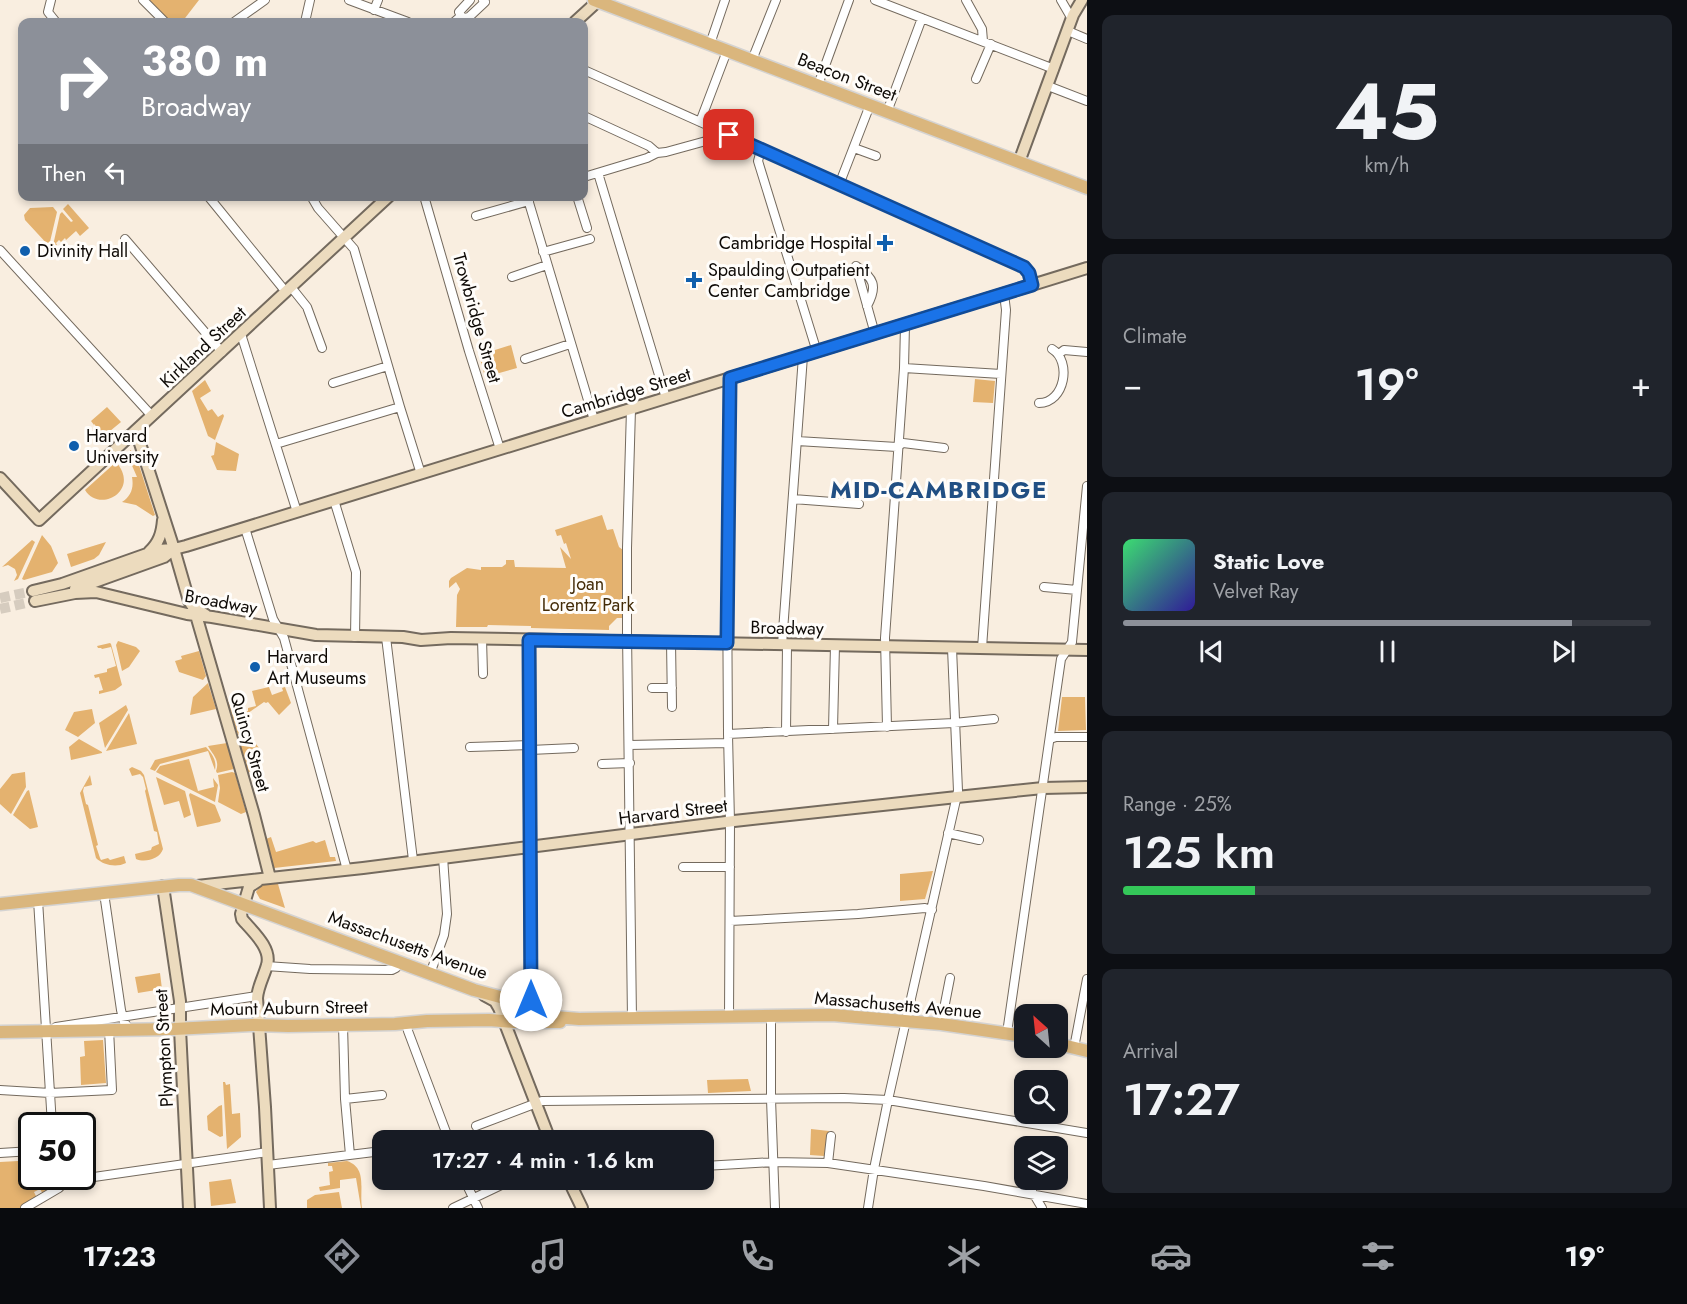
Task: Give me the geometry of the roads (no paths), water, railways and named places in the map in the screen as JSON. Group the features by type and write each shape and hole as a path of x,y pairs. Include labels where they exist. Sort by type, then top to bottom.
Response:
{"main road":[{"name":"Beacon Street","path":"597,0 1087,188"},
{"path":"579,18 597,0"},
{"path":"1019,162 1072,19 1082,0"},
{"name":"Kirkland Street","path":"0,478 39,520 384,201"},
{"name":"Cambridge Street","path":"34,596 58,585 140,556 164,549 174,549 245,528 1087,268"},
{"name":"Quincy Street","path":"136,431 190,603 201,616 267,878"},
{"path":"140,556 158,541 162,529 162,511"},
{"name":"Cambridge Street","path":"34,596 58,595 164,557 174,549"},
{"name":"Broadway","path":"34,596 96,592 201,616 316,635 403,637 428,634 451,638 482,639 1087,650"},
{"path":"521,1022 530,1008 531,999 529,640"},
{"name":"Harvard Street","path":"197,886 957,796 1043,788 1087,787"},
{"path":"267,878 251,885 241,917 267,952 268,960 257,996 270,1208"},
{"name":"Massachusetts Avenue","path":"0,904 186,884 197,886 474,990 558,1017 632,1019 826,1015 905,1020 1014,1034"},
{"name":"Plympton Street","path":"163,886 180,1007 189,1208"},
{"path":"474,990 496,1003 546,1130"},
{"name":"Mount Auburn Street","path":"0,1032 471,1020 556,1022 579,1019"},
{"path":"1068,1046 1087,1051"},
{"path":"573,1190 582,1208"}],"street":[{"path":"51,0 48,12 53,18"},
{"path":"143,0 161,18"},
{"path":"240,18 265,0"},
{"path":"306,18 310,0"},
{"path":"349,0 397,18"},
{"path":"374,10 378,0"},
{"path":"458,18 460,9 470,0"},
{"path":"465,18 485,2 483,0"},
{"path":"710,44 726,0"},
{"path":"752,60 776,0"},
{"path":"818,85 849,0"},
{"path":"875,0 1054,69"},
{"path":"966,0 987,42 976,79"},
{"path":"1061,0 1072,19"},
{"path":"887,112 922,18"},
{"path":"1068,31 1087,39"},
{"path":"700,122 727,51"},
{"path":"588,72 1024,267 1029,273 1032,285"},
{"path":"1048,86 1087,101"},
{"path":"839,185 870,105"},
{"path":"588,118 649,146 657,153"},
{"path":"588,176 657,153 706,141 713,128"},
{"path":"854,148 876,156"},
{"path":"761,150 758,161 817,352"},
{"path":"598,173 666,398"},
{"path":"212,201 288,290 307,306 322,348"},
{"path":"314,201 354,249 399,407 421,474"},
{"name":"Trowbridge Street","path":"425,201 466,344 500,449"},
{"path":"476,216 522,201"},
{"path":"529,201 594,420"},
{"path":"579,201 587,228"},
{"path":"125,239 222,352"},
{"path":"543,252 590,239"},
{"path":"0,250 152,416"},
{"path":"512,277 547,265"},
{"path":"982,648 1006,308 1004,294"},
{"path":"867,306 875,334"},
{"path":"887,727 885,646 905,325"},
{"path":"241,334 297,512"},
{"path":"525,359 570,344"},
{"path":"1039,403 1049,402 1060,391 1063,379 1062,368 1055,352 1064,350 1087,352"},
{"path":"786,732 784,645 803,356"},
{"path":"333,383 388,366"},
{"path":"904,368 1001,374"},
{"path":"729,1017 730,822 727,643 730,378"},
{"path":"276,444 399,407"},
{"path":"631,409 627,642 632,1019"},
{"path":"797,441 897,447 903,444 944,447"},
{"path":"1007,1033 1062,658 1072,642 1087,486"},
{"path":"793,499 859,504"},
{"path":"334,500 356,573 356,637"},
{"path":"245,528 273,619 284,638 347,870"},
{"path":"1044,587 1077,590"},
{"path":"386,637 413,860"},
{"path":"482,639 483,674"},
{"path":"671,642 672,707"},
{"path":"833,729 835,645"},
{"path":"868,1208 905,1020 958,790 951,648"},
{"path":"652,688 672,688"},
{"path":"629,745 728,739 786,732 994,719"},
{"path":"1050,739 1087,737"},
{"path":"470,747 574,748"},
{"path":"602,764 630,763"},
{"path":"948,833 979,840"},
{"path":"430,974 444,935 447,914 443,857"},
{"path":"683,867 730,867"},
{"path":"104,893 122,1016 130,1030"},
{"path":"38,900 51,1112"},
{"path":"730,921 926,908 932,910"},
{"path":"267,966 392,970 399,962"},
{"path":"941,1024 950,978"},
{"path":"1074,1048 1087,980"},
{"path":"47,1031 62,1026 122,1016 257,996"},
{"path":"771,1016 775,1208"},
{"path":"406,1023 445,1130"},
{"path":"343,1025 345,1099 350,1155"},
{"path":"0,1090 50,1093 112,1090 109,1029"},
{"path":"345,1099 382,1095"},
{"path":"476,1126 535,1103 546,1101 844,1098 888,1100 1087,1133"},
{"path":"828,1163 831,1136"},
{"path":"0,1153 18,1152"},
{"path":"96,1175 187,1165 268,1152"},
{"path":"268,1165 372,1152"},
{"path":"714,1165 773,1162 828,1163 1033,1193 1087,1204"},
{"path":"25,1208 56,1190"},
{"path":"470,1190 478,1208"},
{"path":"453,1208 492,1190"},
{"path":"1033,1193 1042,1208"}],"tunnel":[{"path":"0,598 33,591"},
{"path":"0,609 35,601"}],"place":[{"name":"Cambridge Hospital","path":"885,243"},
{"name":"Divinity Hall","path":"25,251"},
{"name":"Spaulding Outpatient Center Cambridge","path":"694,280"},
{"name":"Harvard University","path":"74,446"},
{"name":"Harvard Art Museums","path":"255,667"}],"district":[{"name":"MID-CAMBRIDGE","path":"939,490"}],"park label":[{"name":"Joan Lorentz Park","path":"588,594"}]}
